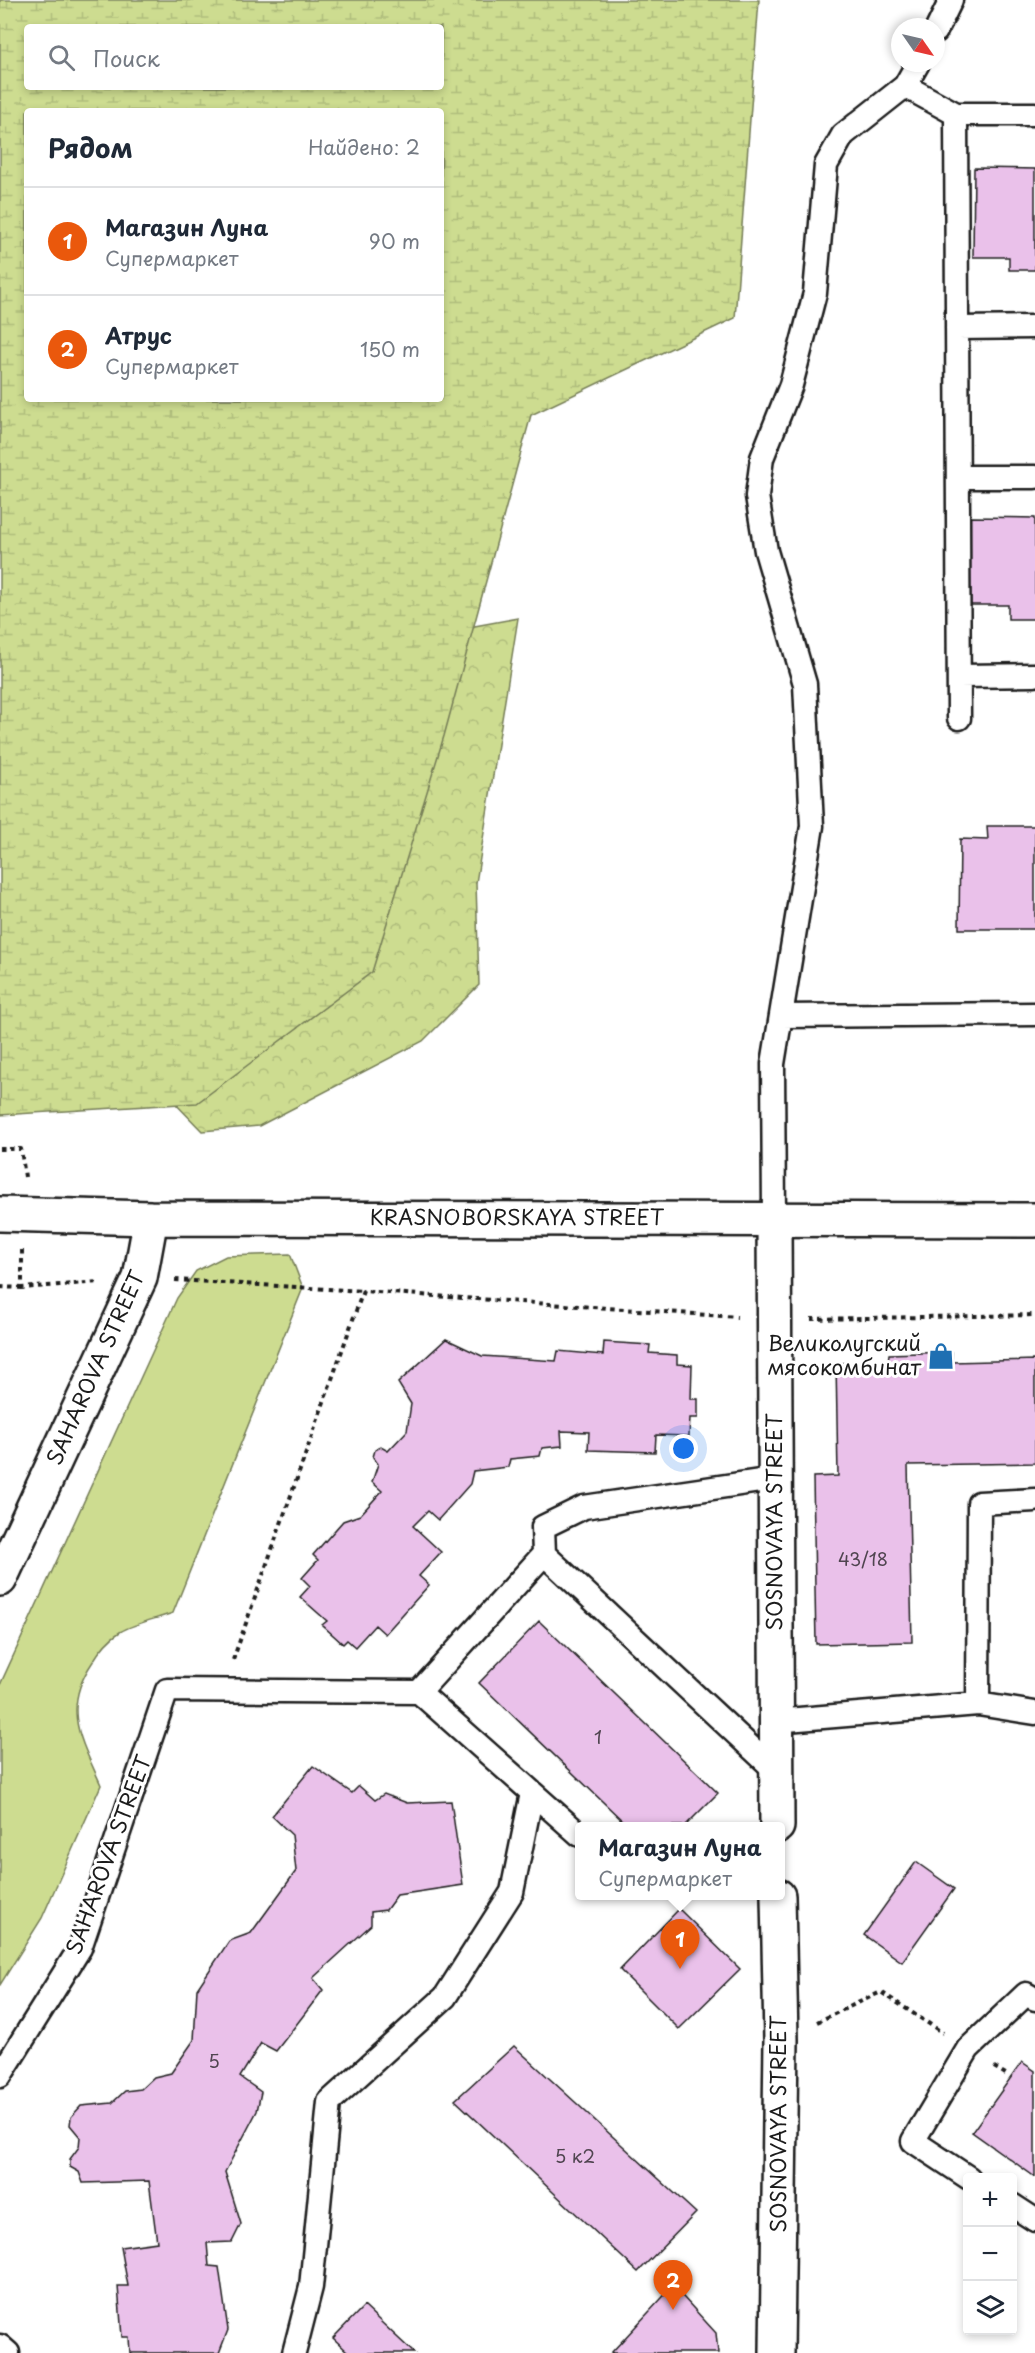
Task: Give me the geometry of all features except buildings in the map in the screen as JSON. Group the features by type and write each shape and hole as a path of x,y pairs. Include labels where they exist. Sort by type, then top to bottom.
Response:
{"street":[{"name":"KRASNOBORSKAYA STREET","path":"0,1214 151,1218 1035,1220"},
{"name":"SAHAROVA STREET","path":"0,1579 140,1278 151,1218"},
{"name":"SOSNOVAYA STREET","path":"774,1218 777,1822"},
{"name":"SOSNOVAYA STREET","path":"777,2353 781,2040 778,1900"}],"lane":[{"path":"942,18 951,0"},
{"path":"774,1218 773,1064 812,826 806,684 766,551 757,496 762,458 791,385 815,293 826,165 843,135 905,86 913,72"},
{"path":"905,86 956,114 1035,114"},
{"path":"956,114 959,718"},
{"path":"957,328 1035,327"},
{"path":"958,477 1035,477"},
{"path":"959,676 1035,675"},
{"path":"781,1016 1035,1014"},
{"path":"419,1692 544,1554 543,1527 584,1507 774,1479"},
{"path":"978,1704 980,1503 1035,1500"},
{"path":"544,1554 776,1771"},
{"name":"SAHAROVA STREET","path":"0,2076 80,1948 168,1690 222,1691"},
{"path":"222,1691 419,1692 575,1831"},
{"path":"776,1721 978,1704 1035,1713"},
{"path":"294,2353 310,2288 328,2102 445,1997 512,1892 532,1793"},
{"path":"963,2174 913,2141 968,2049 1026,1994 1035,1999"},
{"path":"1017,2208 1035,2220"},
{"path":"0,2346 8,2353"}],"path":[{"path":"0,1149 21,1149 25,1177"},
{"path":"0,1287 22,1288"},
{"path":"222,1691 363,1292 774,1320 1035,1315"},
{"path":"781,2040 881,1992 1009,2076"}],"green space":[{"path":"0,0 759,0 735,318 531,415 444,736 372,972 197,1103 0,1115"},
{"path":"518,618 476,883 479,985 423,1041 259,1126 202,1131 139,1066 420,636"},
{"path":"290,1254 303,1288 173,1613 132,1626 115,1635 101,1650 83,1680 78,1695 77,1724 101,1785 42,1918 0,1985 0,1685 177,1298 196,1271 226,1256"}],"place":[{"name":"Великолугский мясокомбинат","path":"941,1356"},
{"name":"Магазин Луна","path":"680,1969"},
{"name":"Атрус","path":"673,2310"}]}
